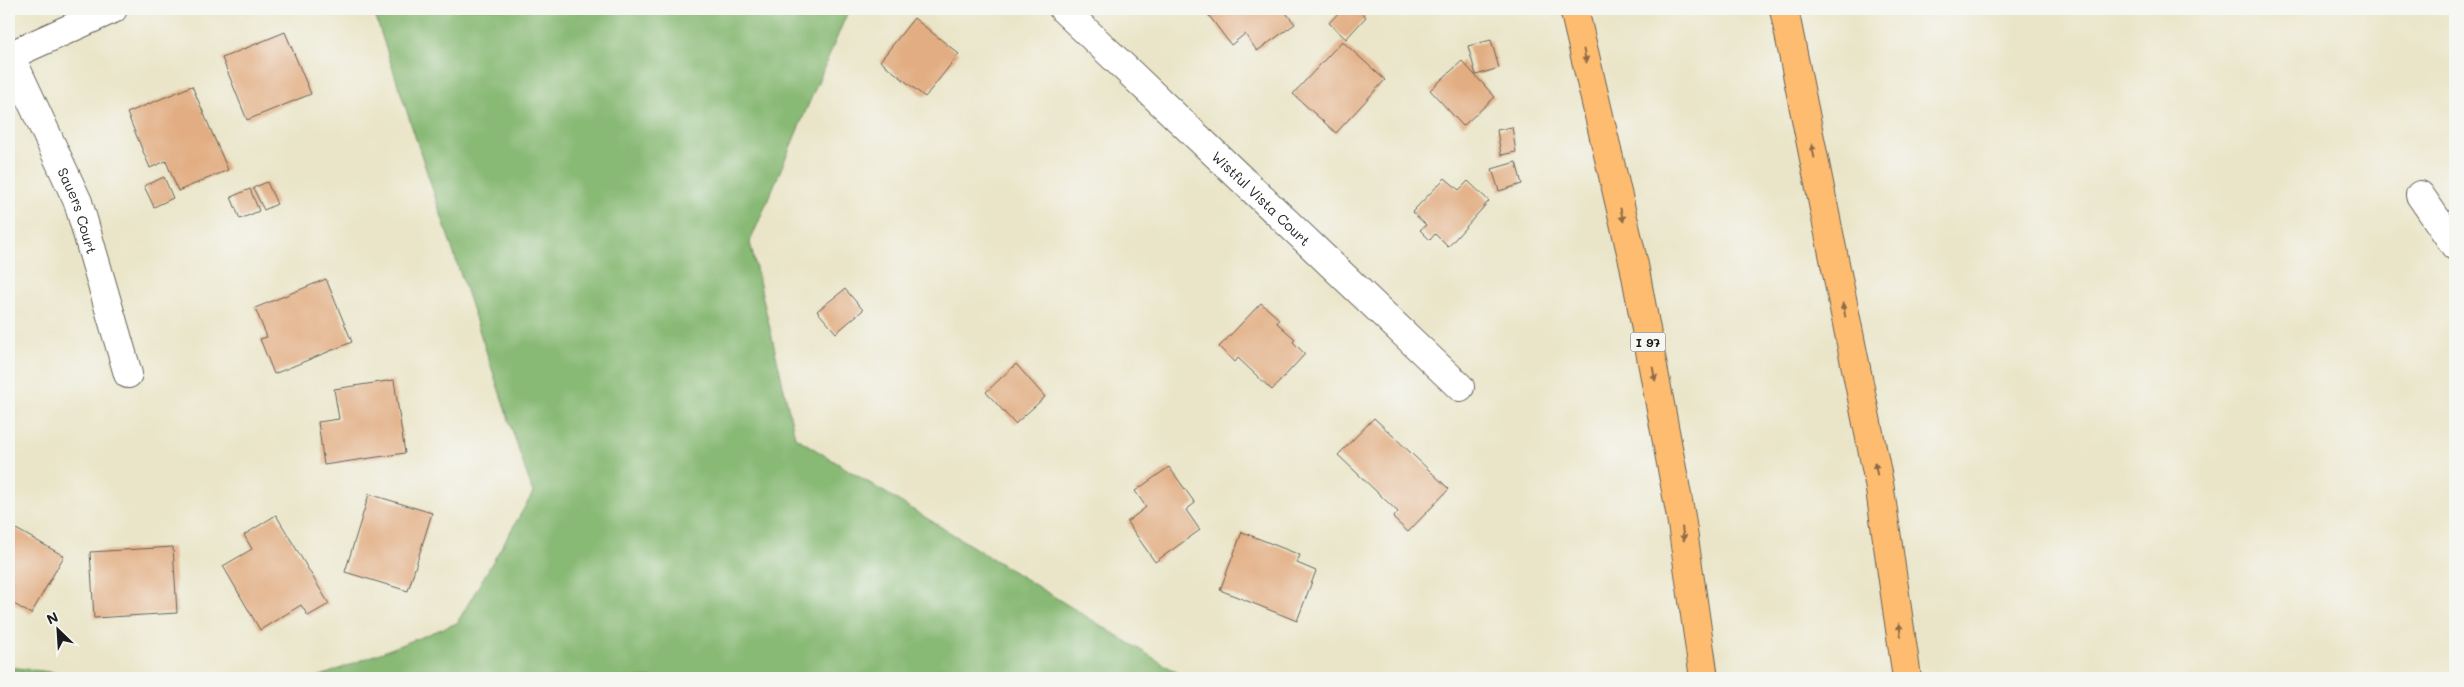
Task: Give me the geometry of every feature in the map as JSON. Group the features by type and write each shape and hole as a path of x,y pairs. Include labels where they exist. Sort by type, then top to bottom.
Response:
{"highway":[{"name":"I 97","path":"1574,9 1636,274 1681,517 1704,678"},
{"path":"1784,9 1878,483 1907,678"}],"street":[{"path":"9,55 113,9"},
{"name":"Wistful Vista Court","path":"1063,9 1460,387"},
{"name":"Sauers Court","path":"9,55 78,202 128,374"},
{"path":"2420,195 2455,246"}],"green space":[{"path":"373,9 849,9 750,242 795,437 1186,678 316,678 457,623 533,493"},
{"path":"9,667 100,678 9,678"}],"building":[{"path":"1204,9 1283,9 1295,24 1257,51 1245,34 1231,45"},
{"path":"1342,9 1357,9 1366,17 1346,39 1329,23"},
{"path":"914,18 959,54 925,97 880,61"},
{"path":"285,32 311,94 247,120 222,58"},
{"path":"1491,40 1499,68 1476,75 1468,46"},
{"path":"1342,41 1385,80 1336,133 1293,94"},
{"path":"1462,61 1495,97 1463,126 1430,90"},
{"path":"192,86 228,170 178,191 166,161 150,168 127,113"},
{"path":"1512,127 1516,152 1501,155 1497,130"},
{"path":"1516,162 1522,184 1499,191 1492,169"},
{"path":"164,177 173,198 154,207 144,186"},
{"path":"1445,178 1459,190 1468,181 1489,201 1448,247 1435,234 1430,240 1420,230 1426,225 1412,212"},
{"path":"267,182 277,204 264,210 253,188"},
{"path":"250,189 259,211 240,219 231,197"},
{"path":"326,279 352,342 274,374 260,339 267,337 255,308"},
{"path":"845,289 863,310 836,333 817,311"},
{"path":"1261,303 1279,319 1277,323 1295,339 1293,342 1305,354 1272,390 1238,358 1235,362 1219,347"},
{"path":"1016,364 1045,397 1015,424 986,392"},
{"path":"394,380 405,453 324,465 318,422 339,419 334,389"},
{"path":"1374,418 1449,489 1408,532 1393,518 1398,512 1338,455"},
{"path":"1169,467 1195,503 1186,510 1200,530 1155,562 1127,522 1146,507 1135,491"},
{"path":"369,494 432,513 408,591 345,572"},
{"path":"276,515 329,604 308,616 301,605 260,630 223,566 252,549 244,535"},
{"path":"9,525 64,556 31,614 9,601"},
{"path":"1242,532 1300,555 1297,563 1316,571 1297,621 1220,590"},
{"path":"173,547 177,613 94,618 90,552"}]}
